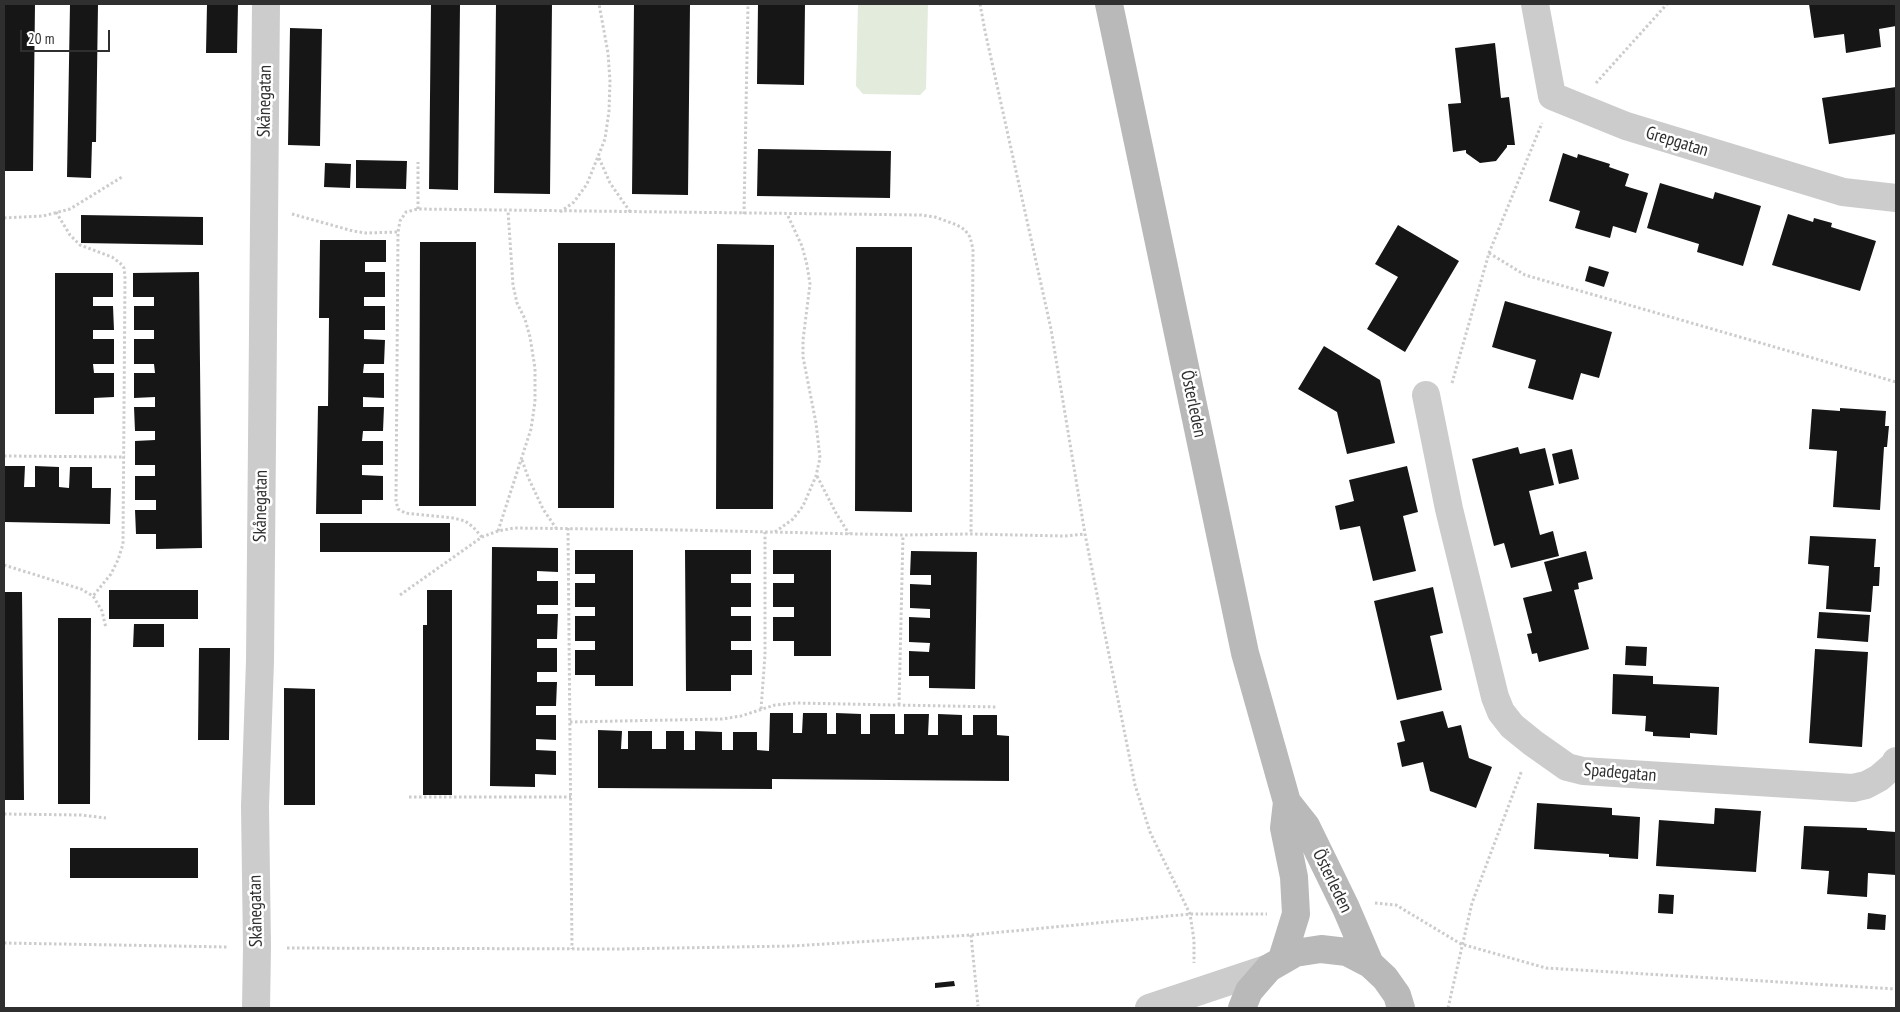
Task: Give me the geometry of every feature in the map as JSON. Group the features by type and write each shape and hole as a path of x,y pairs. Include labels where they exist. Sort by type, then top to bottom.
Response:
{"main road":[{"name":"Österleden","path":"1109,4 1245,653 1287,802 1284,828 1294,877 1296,914 1276,964"},
{"name":"Österleden","path":"1287,802 1306,826 1346,908 1370,964"},
{"path":"1242,1008 1249,991 1276,964 1308,950 1321,949 1347,952 1370,964 1385,978 1397,995 1401,1008"}],"street":[{"name":"Skånegatan","path":"256,1008 255,806 260,661 266,4"},
{"path":"1535,4 1564,101"},
{"name":"Grepgatan","path":"1564,101 1626,126 1843,192 1896,198"},
{"name":"Spadegatan","path":"1426,395 1449,508 1496,697 1502,712 1512,726 1532,743 1567,767 1583,771 1853,788 1866,786 1879,778 1896,761"},
{"path":"1149,1008 1276,964"}],"path":[{"path":"560,212 574,202 587,184 606,138 610,81 608,53 599,4"},
{"path":"744,214 748,4"},
{"path":"980,4 1051,329 1085,534 1135,785 1150,832 1190,914 1194,940 1196,993"},
{"path":"1452,384 1489,253 1564,101 1667,4"},
{"path":"599,157 610,183 631,213"},
{"path":"418,162 418,209"},
{"path":"4,218 28,218 70,209 122,177"},
{"path":"482,537 466,521 405,512 398,508 396,500 398,232 400,221 406,212 418,209 935,217 957,225 965,230 970,237 973,249 971,534"},
{"path":"498,531 531,430 535,402 535,368 530,337 513,285 508,211"},
{"path":"56,212 70,235 80,245 112,257 124,268 126,276 123,544 111,574 93,596"},
{"path":"264,212 294,214 366,233 398,232"},
{"path":"774,532 793,519 803,506 816,476 820,458 803,357 803,340 810,284 802,246 788,214"},
{"path":"1489,253 1526,275 1896,382"},
{"path":"4,456 125,457"},
{"path":"522,459 543,508 556,528"},
{"path":"816,476 849,534"},
{"path":"400,595 482,537 514,528 903,535 1064,536 1085,534"},
{"path":"568,528 572,949"},
{"path":"761,709 765,655 765,532"},
{"path":"899,705 903,535"},
{"path":"4,565 81,589 93,596 102,611 106,628"},
{"path":"570,722 722,719 741,716 761,709 796,703 997,707"},
{"path":"1448,1008 1461,944 1472,903 1532,743"},
{"path":"409,797 571,798"},
{"path":"4,814 106,818"},
{"path":"1346,908 1379,903 1396,905 1461,944 1546,968 1896,989"},
{"path":"4,943 257,948 572,949 792,946 971,935 1190,914 1296,914"},
{"path":"971,935 978,1006"}],"shaded area":[{"path":"858,4 928,4 926,89 920,95 863,94 856,86"}],"building":[{"path":"4,4 35,4 33,171 4,171"},
{"path":"70,4 98,4 96,142 92,142 91,178 67,177"},
{"path":"207,4 238,4 237,53 206,53"},
{"path":"431,4 460,4 458,190 429,189"},
{"path":"496,4 552,4 550,194 494,193"},
{"path":"634,4 690,4 688,195 632,194"},
{"path":"758,4 805,4 804,85 757,84"},
{"path":"1809,4 1896,4 1896,26 1879,29 1881,47 1846,53 1844,34 1814,38"},
{"path":"290,28 322,29 320,146 288,145"},
{"path":"1495,43 1501,98 1509,97 1515,145 1507,145 1496,161 1480,163 1466,153 1466,150 1453,152 1448,104 1461,103 1455,48"},
{"path":"1896,87 1896,134 1829,144 1822,98"},
{"path":"758,149 891,151 890,198 757,196"},
{"path":"1563,153 1577,158 1578,154 1610,164 1609,167 1629,174 1625,186 1648,193 1636,233 1613,226 1610,238 1575,228 1580,211 1549,201"},
{"path":"356,160 407,161 406,189 356,188"},
{"path":"325,163 351,164 350,188 324,187"},
{"path":"1660,183 1713,199 1715,192 1761,206 1743,266 1697,252 1699,244 1647,228"},
{"path":"1788,214 1813,222 1814,218 1832,223 1831,227 1876,241 1860,291 1772,265"},
{"path":"81,215 203,217 203,245 81,243"},
{"path":"1398,225 1459,261 1405,352 1367,329 1398,277 1375,264"},
{"path":"320,240 386,240 386,262 365,262 365,272 385,272 385,297 364,297 364,306 385,306 385,330 364,330 364,339 385,340 384,364 364,364 363,373 384,373 384,398 363,397 363,407 384,407 383,431 363,431 362,441 383,441 383,465 362,465 362,475 383,476 383,500 362,500 362,514 316,514 318,406 328,406 329,318 319,318"},
{"path":"420,242 476,242 476,506 419,506"},
{"path":"558,243 615,243 614,508 558,508"},
{"path":"717,244 774,245 773,509 716,509"},
{"path":"856,247 912,247 912,512 855,511"},
{"path":"1589,266 1609,272 1604,287 1585,281"},
{"path":"199,272 202,548 156,549 156,534 136,534 135,510 156,510 156,500 135,500 135,476 155,476 155,465 135,465 135,441 155,440 155,431 135,431 134,407 155,407 155,397 134,398 134,373 155,373 154,364 134,364 134,339 154,339 154,330 134,330 134,306 154,306 154,297 133,297 133,273"},
{"path":"55,273 113,273 113,297 93,297 93,306 113,306 114,330 93,330 93,339 114,339 114,364 93,364 94,373 114,373 114,397 94,398 94,414 55,414"},
{"path":"1505,301 1612,332 1599,378 1581,373 1573,400 1528,388 1536,360 1492,347"},
{"path":"1324,346 1380,380 1395,443 1347,454 1337,412 1298,389"},
{"path":"1840,408 1886,411 1885,426 1889,426 1887,447 1884,447 1880,510 1833,507 1837,451 1809,449 1812,409 1840,411"},
{"path":"1518,447 1520,454 1545,448 1554,485 1529,491 1540,535 1553,531 1559,556 1511,568 1504,543 1494,546 1472,459"},
{"path":"1572,449 1579,479 1559,484 1552,454"},
{"path":"4,466 25,466 24,487 35,487 35,466 59,467 59,487 69,488 70,467 92,467 92,488 111,488 110,524 4,522"},
{"path":"1407,466 1418,512 1403,516 1416,571 1373,581 1360,526 1340,530 1335,506 1354,501 1349,480"},
{"path":"320,523 450,523 450,552 320,552"},
{"path":"1810,536 1876,539 1874,567 1880,567 1879,586 1873,586 1871,612 1826,609 1829,566 1808,564"},
{"path":"492,547 558,548 558,572 537,571 537,581 558,581 558,605 537,605 537,614 558,614 557,639 537,639 537,648 557,648 557,672 537,672 537,682 557,682 556,706 536,706 536,715 556,715 556,740 536,739 536,750 556,751 556,775 535,774 535,787 490,786"},
{"path":"575,550 633,550 633,686 595,686 595,675 575,675 575,650 595,650 595,641 575,641 575,616 595,616 595,607 575,607 575,583 595,583 595,574 575,574"},
{"path":"685,550 751,550 751,574 731,574 731,583 751,583 751,607 731,607 731,616 751,616 751,641 731,641 731,650 752,650 752,675 731,675 731,691 686,691"},
{"path":"773,550 831,550 831,656 794,656 794,641 773,641 773,617 794,617 794,607 773,607 773,583 794,583 794,574 773,574"},
{"path":"911,551 977,552 975,689 929,688 929,676 909,676 909,651 929,652 930,643 909,642 909,617 930,618 930,609 910,608 910,584 931,585 931,575 910,575"},
{"path":"1586,551 1593,579 1578,583 1579,589 1574,590 1589,649 1539,662 1537,653 1532,654 1527,634 1532,633 1523,598 1552,591 1544,562"},
{"path":"1433,587 1443,633 1430,636 1442,690 1397,700 1374,601"},
{"path":"109,590 198,590 198,619 109,619"},
{"path":"427,590 452,590 452,795 423,795 423,625 427,625"},
{"path":"4,592 22,592 24,800 4,800"},
{"path":"1819,612 1870,615 1868,642 1817,638"},
{"path":"58,618 91,618 90,804 58,804"},
{"path":"134,624 164,624 164,647 133,647"},
{"path":"1626,646 1647,647 1646,666 1625,665"},
{"path":"199,648 230,648 229,740 198,740"},
{"path":"1815,649 1868,652 1862,747 1809,743"},
{"path":"1613,674 1653,676 1653,684 1719,687 1717,735 1690,733 1690,738 1653,736 1653,732 1645,731 1646,716 1612,714"},
{"path":"284,688 315,689 315,805 284,805"},
{"path":"1443,711 1448,728 1461,725 1469,758 1492,767 1476,808 1430,791 1423,762 1402,767 1397,743 1405,741 1400,721"},
{"path":"770,713 793,713 793,733 802,733 803,713 827,713 827,734 836,734 836,713 861,714 861,734 870,734 870,714 895,714 895,734 904,734 904,714 929,714 928,735 938,735 938,714 962,715 962,735 973,735 973,715 997,715 997,735 1009,736 1009,781 772,779 772,789 598,788 598,730 622,731 621,749 628,749 628,731 652,731 652,749 666,749 666,731 684,731 684,750 695,750 695,731 722,732 722,750 733,750 733,732 757,732 757,750 769,751"},
{"path":"1537,803 1612,808 1612,815 1640,817 1638,859 1609,857 1609,854 1534,849"},
{"path":"1715,808 1761,811 1756,872 1656,866 1659,820 1714,824"},
{"path":"1804,826 1867,828 1867,830 1896,832 1896,875 1868,873 1867,897 1827,894 1829,871 1801,869"},
{"path":"70,848 198,848 198,878 70,878"},
{"path":"1659,894 1674,895 1673,914 1658,913"},
{"path":"1868,913 1886,915 1885,930 1867,929"},
{"path":"954,981 955,986 935,988 935,983"}]}
